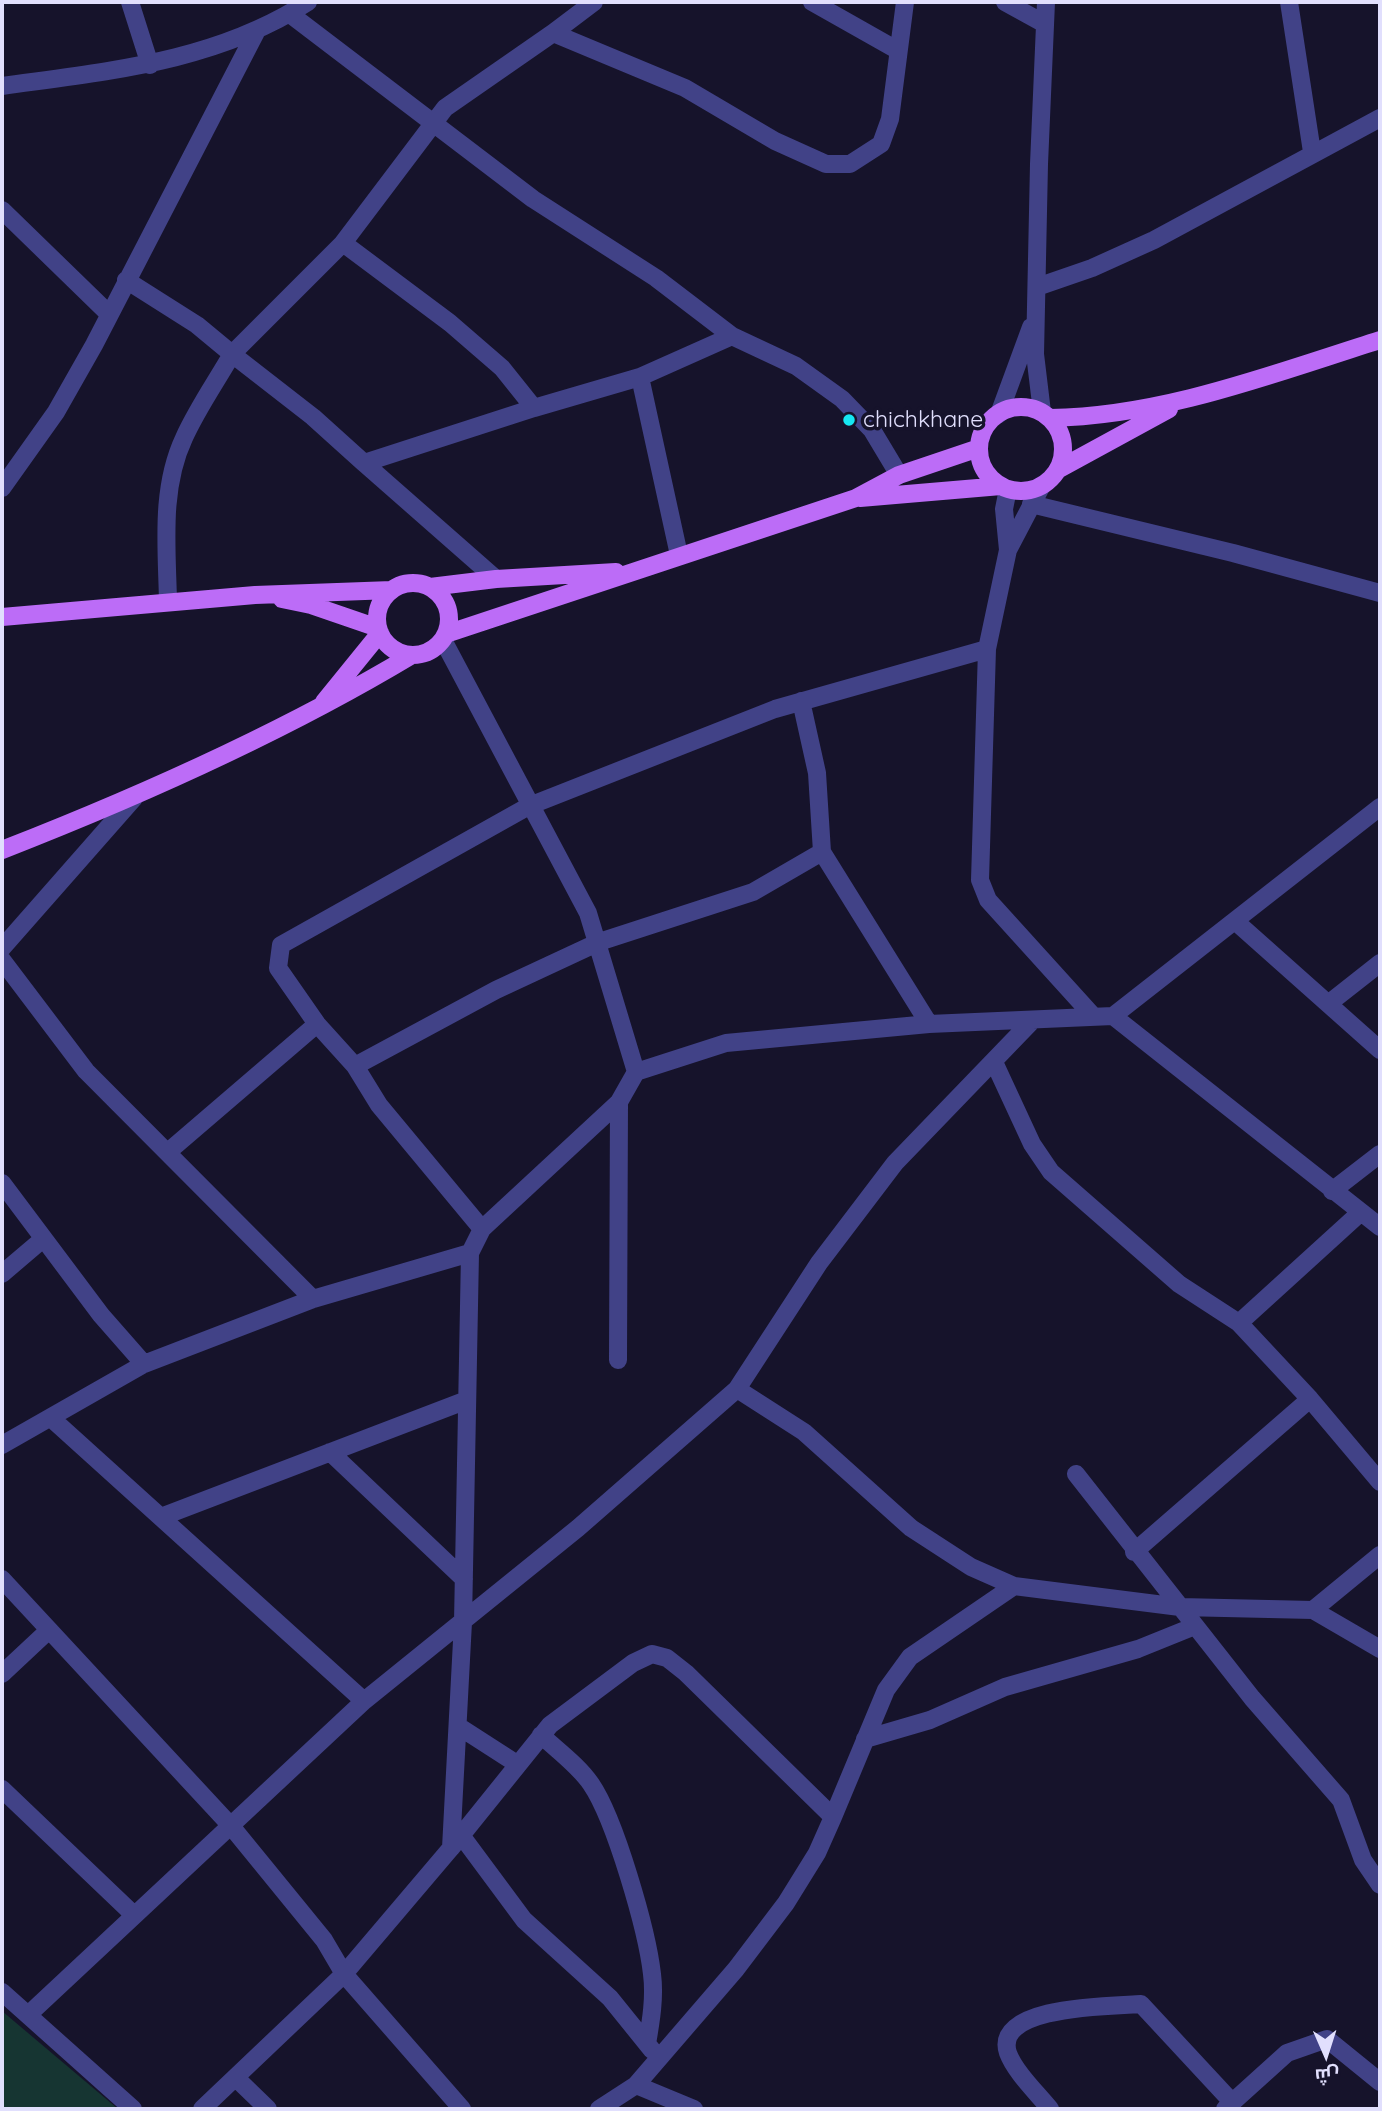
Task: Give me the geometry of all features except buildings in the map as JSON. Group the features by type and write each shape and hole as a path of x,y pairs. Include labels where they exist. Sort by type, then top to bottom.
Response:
{"main road":[{"path":"1004,487 985,471 979,448 984,430 999,414 1021,407 1046,415 1095,417 1181,402 1380,340"},
{"path":"856,498 1004,487 1029,491 1041,487 1059,469 1181,402"},
{"path":"1046,415 1062,437 1059,469"},
{"path":"2,850 134,798 319,707 412,655 431,651 444,637 679,555 856,498 899,475 979,448"},
{"path":"2,617 255,594 392,590 411,583 430,587 496,579 641,570"},
{"path":"430,587 442,596 448,609 444,637"},
{"path":"319,707 379,631 380,605 392,590"},
{"path":"255,594 311,605 379,631 391,648 412,655"}],"street":[{"path":"130,2 150,65"},
{"path":"2,86 150,65 221,46 256,32 308,2"},
{"path":"168,603 166,524 169,485 183,439 232,354 343,243 445,108 594,2"},
{"path":"812,2 898,50"},
{"path":"554,33 685,88 775,141 826,164 850,164 881,144 890,119 905,2"},
{"path":"1005,2 1045,24"},
{"path":"1046,2 1035,354 1046,415"},
{"path":"1289,2 1312,152"},
{"path":"290,14 533,200 656,278 732,336 796,366 842,399 872,430 899,475"},
{"path":"2,488 56,412 256,32"},
{"path":"1037,287 1092,268 1154,240 1226,204 1312,152 1380,118"},
{"path":"2,210 109,314"},
{"path":"343,243 450,323 502,368 534,408"},
{"path":"127,280 197,325 313,417 496,579"},
{"path":"999,414 1036,314"},
{"path":"364,463 640,377 732,336"},
{"path":"640,377 679,555"},
{"path":"1004,487 1008,550"},
{"path":"1041,487 1008,550 988,649 980,880 988,900 1094,1017"},
{"path":"1031,504 1233,552 1380,593"},
{"path":"444,637 529,806 588,913 599,942 636,1072"},
{"path":"482,1229 379,1105 355,1066 317,1024 278,968 281,945 529,806 802,701 988,649"},
{"path":"802,701 817,773 822,852 929,1024"},
{"path":"2,948 134,798"},
{"path":"653,2051 610,1997 524,1920 456,1842 470,1253 482,1229 619,1102 636,1072 726,1043 929,1024 1031,1022 1113,1016 1380,807"},
{"path":"355,1066 496,990 599,942 752,892 822,852"},
{"path":"1235,921 1380,1050"},
{"path":"2,960 86,1071 169,1151 313,1300"},
{"path":"1328,1004 1380,962"},
{"path":"1113,1016 1380,1227"},
{"path":"28,2015 364,1701 578,1528 737,1389 818,1263 895,1163 1031,1022"},
{"path":"169,1151 317,1024"},
{"path":"994,1062 1032,1144 1051,1172 1179,1284 1239,1322 1310,1399 1380,1482"},
{"path":"618,1360 619,1102"},
{"path":"1332,1191 1380,1154"},
{"path":"2,1183 101,1315 144,1364"},
{"path":"1239,1322 1361,1212"},
{"path":"2,1274 43,1239"},
{"path":"2,1445 144,1364 313,1300 470,1253"},
{"path":"737,1389 804,1432 911,1528 971,1567 1014,1586 1180,1607 1274,1607 1313,1610 1380,1649"},
{"path":"1134,1552 1310,1399"},
{"path":"161,1517 467,1400"},
{"path":"51,1418 364,1701"},
{"path":"330,1452 464,1579"},
{"path":"1076,1474 1134,1552 1252,1698 1341,1800 1355,1843 1380,1885"},
{"path":"1313,1610 1380,1555"},
{"path":"2,1579 231,1826 324,1940 344,1974 462,2109"},
{"path":"599,2109 636,2085 653,2051 728,1979 786,1903 817,1853 886,1690 910,1657 1014,1586"},
{"path":"865,1739 930,1720 1005,1687 1138,1650 1195,1626"},
{"path":"2,1674 49,1630"},
{"path":"202,2109 237,2079 344,1974 456,1842 541,1735 633,1663 652,1654 667,1658 686,1672 833,1817"},
{"path":"458,1726 517,1764"},
{"path":"541,1735 590,1782 605,1809 637,1908 652,1974 653,2051"},
{"path":"2,1789 134,1915"},
{"path":"2,1992 133,2109"},
{"path":"1050,2109 1009,2055 1006,2043 1011,2033 1031,2017 1081,2007 1141,2004 1228,2105 1287,2053 1327,2039 1380,2081"},
{"path":"237,2079 268,2109"},
{"path":"636,2085 694,2109"}],"green space":[{"path":"2,2011 118,2109 2,2109"}],"place":[{"name":"chichkhane","path":"849,420"}]}
